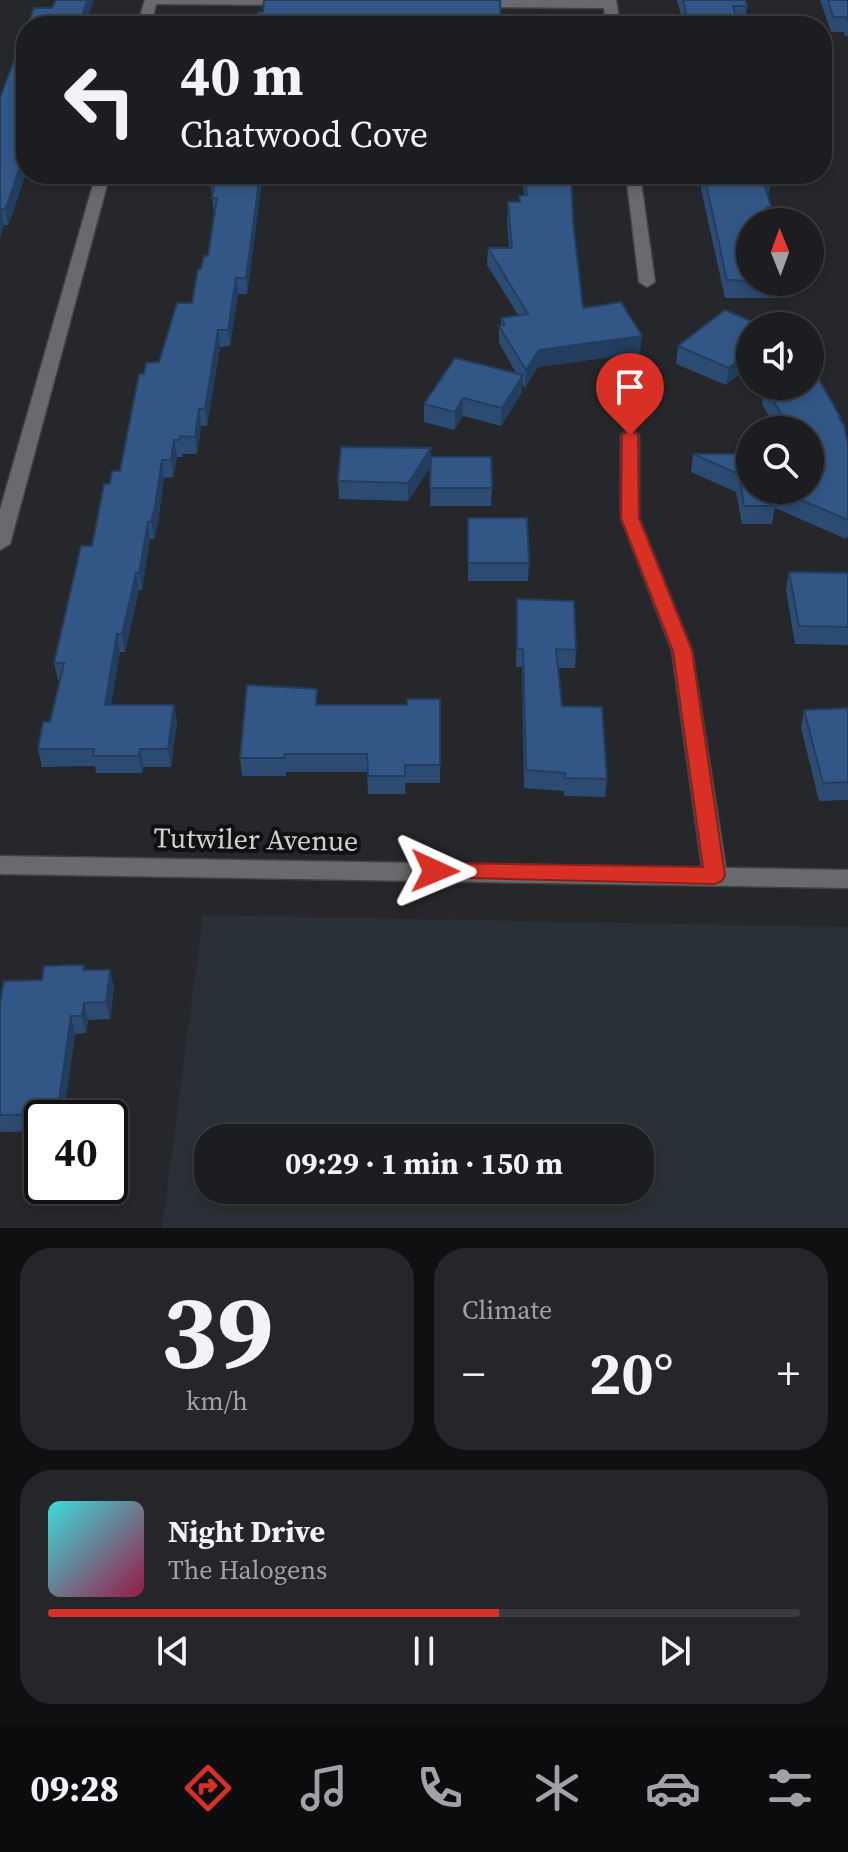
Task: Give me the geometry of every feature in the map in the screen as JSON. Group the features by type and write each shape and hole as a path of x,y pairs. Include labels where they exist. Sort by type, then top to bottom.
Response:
{"street":[{"path":"151,0 309,1"},
{"path":"468,3 610,2"},
{"path":"0,544 100,184"},
{"path":"634,184 647,282"},
{"path":"630,435 630,518 682,651 715,875"},
{"name":"Tutwiler Avenue","path":"0,865 848,879"}],"shaded area":[{"path":"203,915 848,927 848,1228 162,1228"}],"building":[{"path":"56,0 87,0 82,16 31,16 34,8 52,8"},
{"path":"264,0 500,0 501,16 257,16 258,12 263,12"},
{"path":"683,0 745,0 747,6 733,6 736,16 687,16"},
{"path":"828,0 848,0 848,20 846,17 833,17"},
{"path":"16,55 16,178 5,209 1,209 0,213 0,98"},
{"path":"214,184 259,184 246,278 236,278 228,330 218,330 205,409 199,409 195,437 180,436 179,440 174,440 171,460 162,460 139,573 136,573 122,634 117,634 105,705 174,705 168,749 140,749 139,756 93,756 94,749 38,749 43,722 50,722 64,663 54,663 81,546 92,546 104,484 110,484 112,471 120,471 139,374 144,374 146,363 159,362 177,303 192,303 198,269 201,269 204,256 208,256 217,198 212,198"},
{"path":"525,184 571,184 583,308 621,302 642,336 539,350 526,370 499,326 505,325 501,318 528,314 488,248 512,248 508,202 520,202 519,196 527,195"},
{"path":"706,184 770,184 765,186 771,207 736,208 736,280 727,280"},
{"path":"725,310 736,315 736,362 729,368 678,346"},
{"path":"455,358 523,375 502,408 463,398 455,412 424,404"},
{"path":"824,389 841,418 848,444 848,520 811,504 824,504 824,416 782,416 773,400 824,400"},
{"path":"341,447 431,448 408,483 338,481"},
{"path":"693,454 736,454 736,473"},
{"path":"431,457 491,457 492,488 430,488"},
{"path":"744,504 775,506 744,506"},
{"path":"468,518 527,518 529,563 468,563"},
{"path":"789,572 848,573 848,627 799,626"},
{"path":"517,599 574,601 576,650 556,649 562,706 602,707 607,779 565,778 565,773 526,770 523,649 517,649"},
{"path":"247,685 317,689 316,705 407,705 407,699 440,699 440,765 405,765 405,776 368,776 367,754 285,754 284,758 240,758"},
{"path":"848,708 848,782 823,783 804,710"},
{"path":"84,965 83,970 110,970 106,1002 84,1003 82,1016 71,1016 59,1100 24,1100 24,1115 0,1115 0,1003 4,981 42,980 44,966"}],"route":[{"path":"435,871 715,875 687,671 671,618 630,518 630,435"}]}
